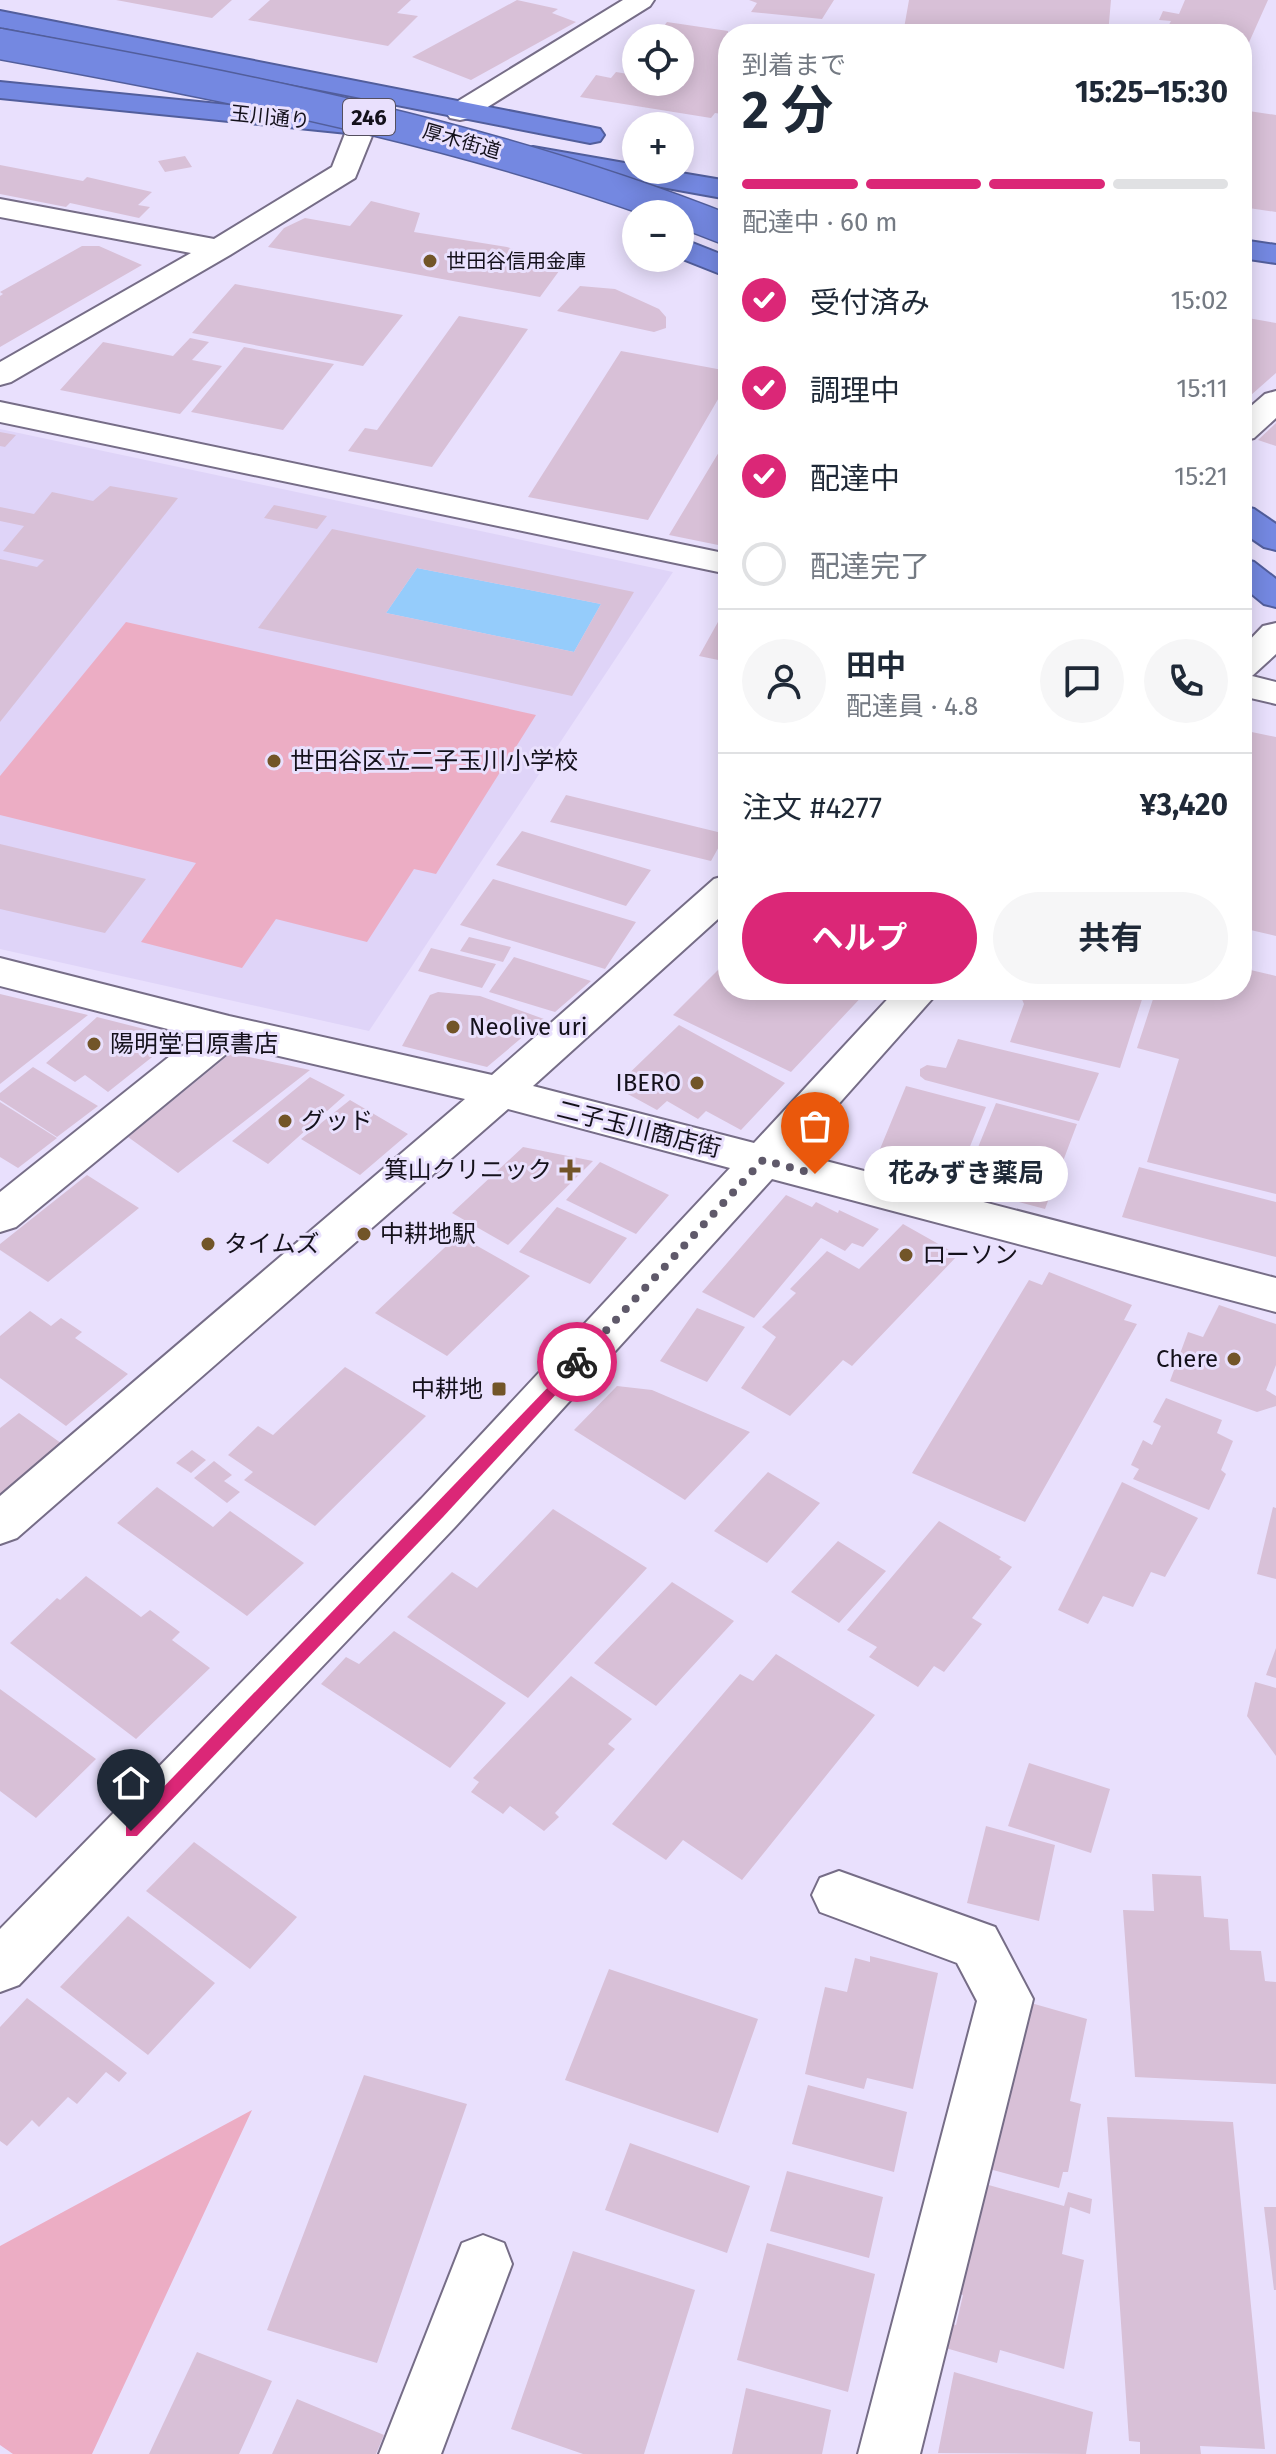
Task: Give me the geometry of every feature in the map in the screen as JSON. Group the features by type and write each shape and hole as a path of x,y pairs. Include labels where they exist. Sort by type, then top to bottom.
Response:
{"highway":[{"name":"玉川通り","path":"0,19 214,59 460,112 621,141"},
{"name":"厚木街道","path":"0,44 251,89 429,131 540,164 718,226"},
{"name":"厚木街道","path":"0,72 299,129 471,173"},
{"name":"玉川通り","path":"0,90 362,126 718,188"},
{"path":"1252,250 1276,254"},
{"path":"694,253 718,264"},
{"path":"1252,279 1276,283"},
{"path":"1252,523 1276,540"},
{"path":"1252,577 1276,597"}],"street":[{"path":"460,112 641,0"},
{"path":"0,375 219,249 345,172 362,126"},
{"path":"0,208 219,249"},
{"path":"1252,422 1276,401"},
{"path":"0,412 718,562"},
{"path":"1252,658 1276,634"},
{"path":"1252,687 1276,693"},
{"path":"0,1524 500,1092 718,897"},
{"name":"二子玉川商店街","path":"0,972 229,1030 500,1092 1276,1295"},
{"path":"0,1967 438,1513 911,1000"},
{"path":"0,1216 229,1030"},
{"path":"839,1895 976,1945 1005,1999 889,2454"},
{"path":"410,2454 483,2264"}],"shaded area":[{"name":"世田谷区立二子玉川小学校","path":"0,429 673,572 369,1031 0,949"},
{"path":"126,622 536,715 436,874 414,869 367,942 276,919 242,968 141,942 196,863 0,815 0,776"},
{"path":"252,2110 92,2454 13,2454 0,2445 0,2246"}],"water":[{"path":"417,568 601,604 574,652 386,613"}],"building":[{"path":"116,0 232,0 212,18"},
{"path":"270,0 411,0 397,13 418,16 388,46 248,20"},
{"path":"517,0 558,9 552,13 576,22 471,80 412,57"},
{"path":"749,0 834,0 822,19 751,12 757,3"},
{"path":"909,0 1111,0 1109,24 905,24"},
{"path":"1185,0 1268,0 1252,36 1252,24 1169,24 1171,21 1159,20 1163,11 1179,14"},
{"path":"694,26 718,30 718,113 711,118 694,115 694,112 674,112 580,97 596,75 611,78 616,72 622,73 622,96 694,96"},
{"path":"1252,111 1276,115 1276,212 1252,208"},
{"path":"185,156 192,167 165,172 158,161"},
{"path":"0,165 83,181 87,177 152,192 138,205 150,207 139,218 70,203 66,207 0,194"},
{"path":"371,201 420,213 414,232 507,247 562,267 540,297 268,247 284,228 305,218 350,226"},
{"path":"82,246 99,246 142,265 0,347 0,296 3,294 0,292"},
{"path":"235,284 403,315 363,366 192,333"},
{"path":"580,286 615,289 659,309 666,317 666,328 654,332 557,311"},
{"path":"459,316 528,329 432,467 348,451 365,428 377,430"},
{"path":"1252,319 1276,323 1276,373 1252,394"},
{"path":"190,338 209,342 192,360 222,366 180,414 60,390 103,342 173,356"},
{"path":"244,347 334,364 283,430 191,412"},
{"path":"621,351 718,369 718,399 648,520 528,497"},
{"path":"1276,423 1276,446 1258,440"},
{"path":"0,432 16,435 5,447 0,446"},
{"path":"718,454 718,545 669,535"},
{"path":"110,486 178,498 0,722 0,559 37,567 44,560 3,551 24,526 0,521 0,507 34,514 52,492 93,501"},
{"path":"274,505 327,516 317,529 264,518"},
{"path":"332,529 634,592 572,696 258,628","holes":["417,568 601,604 574,652 386,613"]},
{"path":"718,622 718,660 699,656"},
{"path":"1252,732 1276,737 1276,936 1252,930"},
{"path":"566,795 718,832 718,848 711,861 550,822"},
{"path":"522,831 651,870 626,906 496,865"},
{"path":"0,844 146,879 105,933 0,909"},
{"path":"493,879 636,922 605,969 460,925"},
{"path":"469,937 511,947 503,962 460,951"},
{"path":"431,948 496,964 482,988 418,971"},
{"path":"514,957 591,981 555,1012 489,992"},
{"path":"718,970 718,1000 859,1000 791,1072 673,1015"},
{"path":"1252,970 1276,976 1276,1194 1147,1162 1179,1059 1137,1048 1153,1000 1252,1000"},
{"path":"438,992 480,996 544,1019 487,1067 402,1046 430,995"},
{"path":"0,994 88,1015 0,1084"},
{"path":"1022,1000 1142,1000 1120,1068 1010,1042 1024,1004"},
{"path":"97,1017 164,1034 161,1050 108,1092 85,1075 75,1082 46,1063"},
{"path":"679,1025 785,1083 741,1130 706,1111 698,1119 667,1101 657,1110 615,1087"},
{"path":"958,1039 1099,1073 1079,1121 925,1080 920,1076 920,1069 927,1065 946,1068"},
{"path":"231,1053 310,1070 178,1173 128,1137"},
{"path":"33,1067 98,1106 57,1137 0,1100 0,1093"},
{"path":"310,1077 345,1095 268,1164 232,1141"},
{"path":"906,1086 986,1107 960,1171 880,1149"},
{"path":"350,1100 408,1134 360,1175 301,1139"},
{"path":"0,1102 57,1138 18,1168 0,1157"},
{"path":"996,1103 1077,1124 1045,1209 962,1187"},
{"path":"523,1147 593,1161 508,1245 452,1213"},
{"path":"600,1162 669,1195 636,1234 566,1200"},
{"path":"1139,1167 1276,1202 1276,1257 1122,1217"},
{"path":"87,1175 139,1208 48,1282 0,1250 0,1244"},
{"path":"786,1195 812,1207 816,1202 838,1213 839,1210 879,1229 863,1247 852,1243 845,1251 821,1238 754,1318 702,1292"},
{"path":"557,1207 627,1238 590,1284 519,1252"},
{"path":"903,1224 958,1255 852,1366 843,1360 790,1416 741,1388 776,1337 762,1327 796,1293 790,1289 827,1251 859,1269"},
{"path":"458,1235 530,1276 447,1356 375,1313"},
{"path":"1049,1272 1132,1305 1124,1320 1137,1324 1025,1522 912,1473 1029,1280 1042,1285"},
{"path":"1219,1305 1276,1324 1276,1365 1266,1390 1276,1396 1276,1406 1257,1412 1170,1381 1188,1332 1203,1337"},
{"path":"697,1308 745,1327 707,1382 660,1361"},
{"path":"30,1311 51,1326 61,1318 82,1332 75,1338 128,1374 66,1426 0,1378 0,1336"},
{"path":"345,1367 426,1416 315,1526 244,1480 253,1472 228,1455 258,1426 273,1435"},
{"path":"617,1386 652,1390 750,1432 685,1500 574,1430"},
{"path":"1166,1398 1222,1420 1217,1433 1233,1441 1221,1470 1226,1474 1209,1510 1133,1479 1139,1469 1131,1465 1143,1440 1152,1445 1161,1426 1153,1422"},
{"path":"19,1413 65,1446 0,1499 0,1428"},
{"path":"192,1450 206,1460 191,1473 176,1463"},
{"path":"214,1461 232,1475 224,1481 240,1492 227,1503 194,1478"},
{"path":"768,1472 820,1503 767,1563 714,1531"},
{"path":"1122,1482 1198,1518 1165,1577 1151,1572 1133,1607 1103,1596 1088,1624 1058,1610"},
{"path":"157,1487 213,1527 230,1511 304,1563 247,1616 117,1523"},
{"path":"1273,1507 1276,1508 1276,1579 1257,1574"},
{"path":"553,1509 647,1568 528,1698 407,1617 452,1572 477,1588"},
{"path":"939,1521 1001,1557 999,1559 1012,1567 972,1618 982,1624 944,1672 934,1666 918,1687 869,1657 877,1647 847,1630"},
{"path":"838,1541 886,1571 839,1623 791,1592"},
{"path":"86,1576 141,1617 150,1610 180,1632 172,1640 210,1668 136,1739 10,1643 57,1598 60,1600"},
{"path":"672,1582 734,1621 656,1706 594,1663"},
{"path":"394,1631 506,1703 450,1768 321,1684 346,1657 359,1664"},
{"path":"1276,1648 1276,1678 1266,1675"},
{"path":"776,1654 875,1715 742,1880 683,1840 666,1860 612,1824 740,1674 753,1681"},
{"path":"571,1676 632,1719 608,1744 615,1749 555,1813 559,1817 544,1831 510,1806 503,1814 471,1792 479,1782 473,1778"},
{"path":"1255,1682 1276,1688 1276,1756 1247,1716"},
{"path":"0,1689 96,1759 36,1818 0,1791"},
{"path":"1029,1763 1110,1789 1091,1853 1008,1826"},
{"path":"986,1826 1055,1845 1039,1921 967,1903"},
{"path":"194,1842 297,1917 250,1969 146,1891"},
{"path":"1152,1874 1201,1876 1204,1917 1228,1919 1230,1950 1261,1951 1265,1981 1276,1982 1276,2084 1135,2077 1123,1910 1154,1911"},
{"path":"128,1916 215,1983 148,2055 60,1987"},
{"path":"870,1956 938,1973 913,2089 867,2078 864,2089 805,2074 825,1987 847,1992 855,1958 870,1962"},
{"path":"609,1969 758,2019 718,2133 565,2080"},
{"path":"27,1998 127,2073 119,2082 106,2072 77,2104 68,2097 39,2127 32,2120 7,2146 0,2141 0,2027"},
{"path":"1017,1999 1087,2019 1070,2101 1081,2104 1068,2172 1063,2172 1059,2188 978,2166"},
{"path":"364,2075 467,2104 377,2363 267,2330"},
{"path":"808,2085 907,2112 894,2172 792,2144"},
{"path":"1107,2117 1233,2122 1265,2449 1200,2446 1201,2454 1140,2454 1140,2442 1129,2441"},
{"path":"630,2143 750,2186 727,2253 605,2210"},
{"path":"787,2171 883,2197 869,2258 770,2231"},
{"path":"978,2182 1064,2206 1068,2192 1092,2199 1090,2214 1070,2207 1062,2254 1084,2260 1064,2369 1000,2350 997,2363 932,2344 937,2320 956,2325 963,2295 953,2292"},
{"path":"1264,2207 1276,2207 1276,2290 1274,2290"},
{"path":"767,2243 875,2274 848,2392 737,2360"},
{"path":"573,2251 695,2290 644,2454 583,2454 511,2429"},
{"path":"197,2352 272,2381 239,2454 149,2454"},
{"path":"954,2372 1093,2412 1086,2454 938,2453"},
{"path":"746,2388 831,2410 822,2454 732,2454"},
{"path":"297,2399 384,2435 376,2454 272,2454"}],"way so far":[{"path":"577,1362 763,1160 815,1174"}],"place":[{"name":"世田谷信用金庫","path":"430,261"},
{"name":"世田谷区立二子玉川小学校","path":"274,761"},
{"name":"Neolive uri","path":"453,1027"},
{"name":"陽明堂日原書店","path":"94,1044"},
{"name":"IBERO","path":"697,1083"},
{"name":"グッド","path":"285,1121"},
{"name":"箕山クリニック","path":"570,1170"},
{"name":"花みずき薬局","path":"815,1174"},
{"name":"中耕地駅","path":"364,1234"},
{"name":"タイムズ","path":"208,1244"},
{"name":"ローソン","path":"906,1255"},
{"name":"Chere","path":"1234,1359"},
{"name":"中耕地","path":"499,1389"}],"route":[{"path":"131,1831 438,1513 577,1362"}]}
